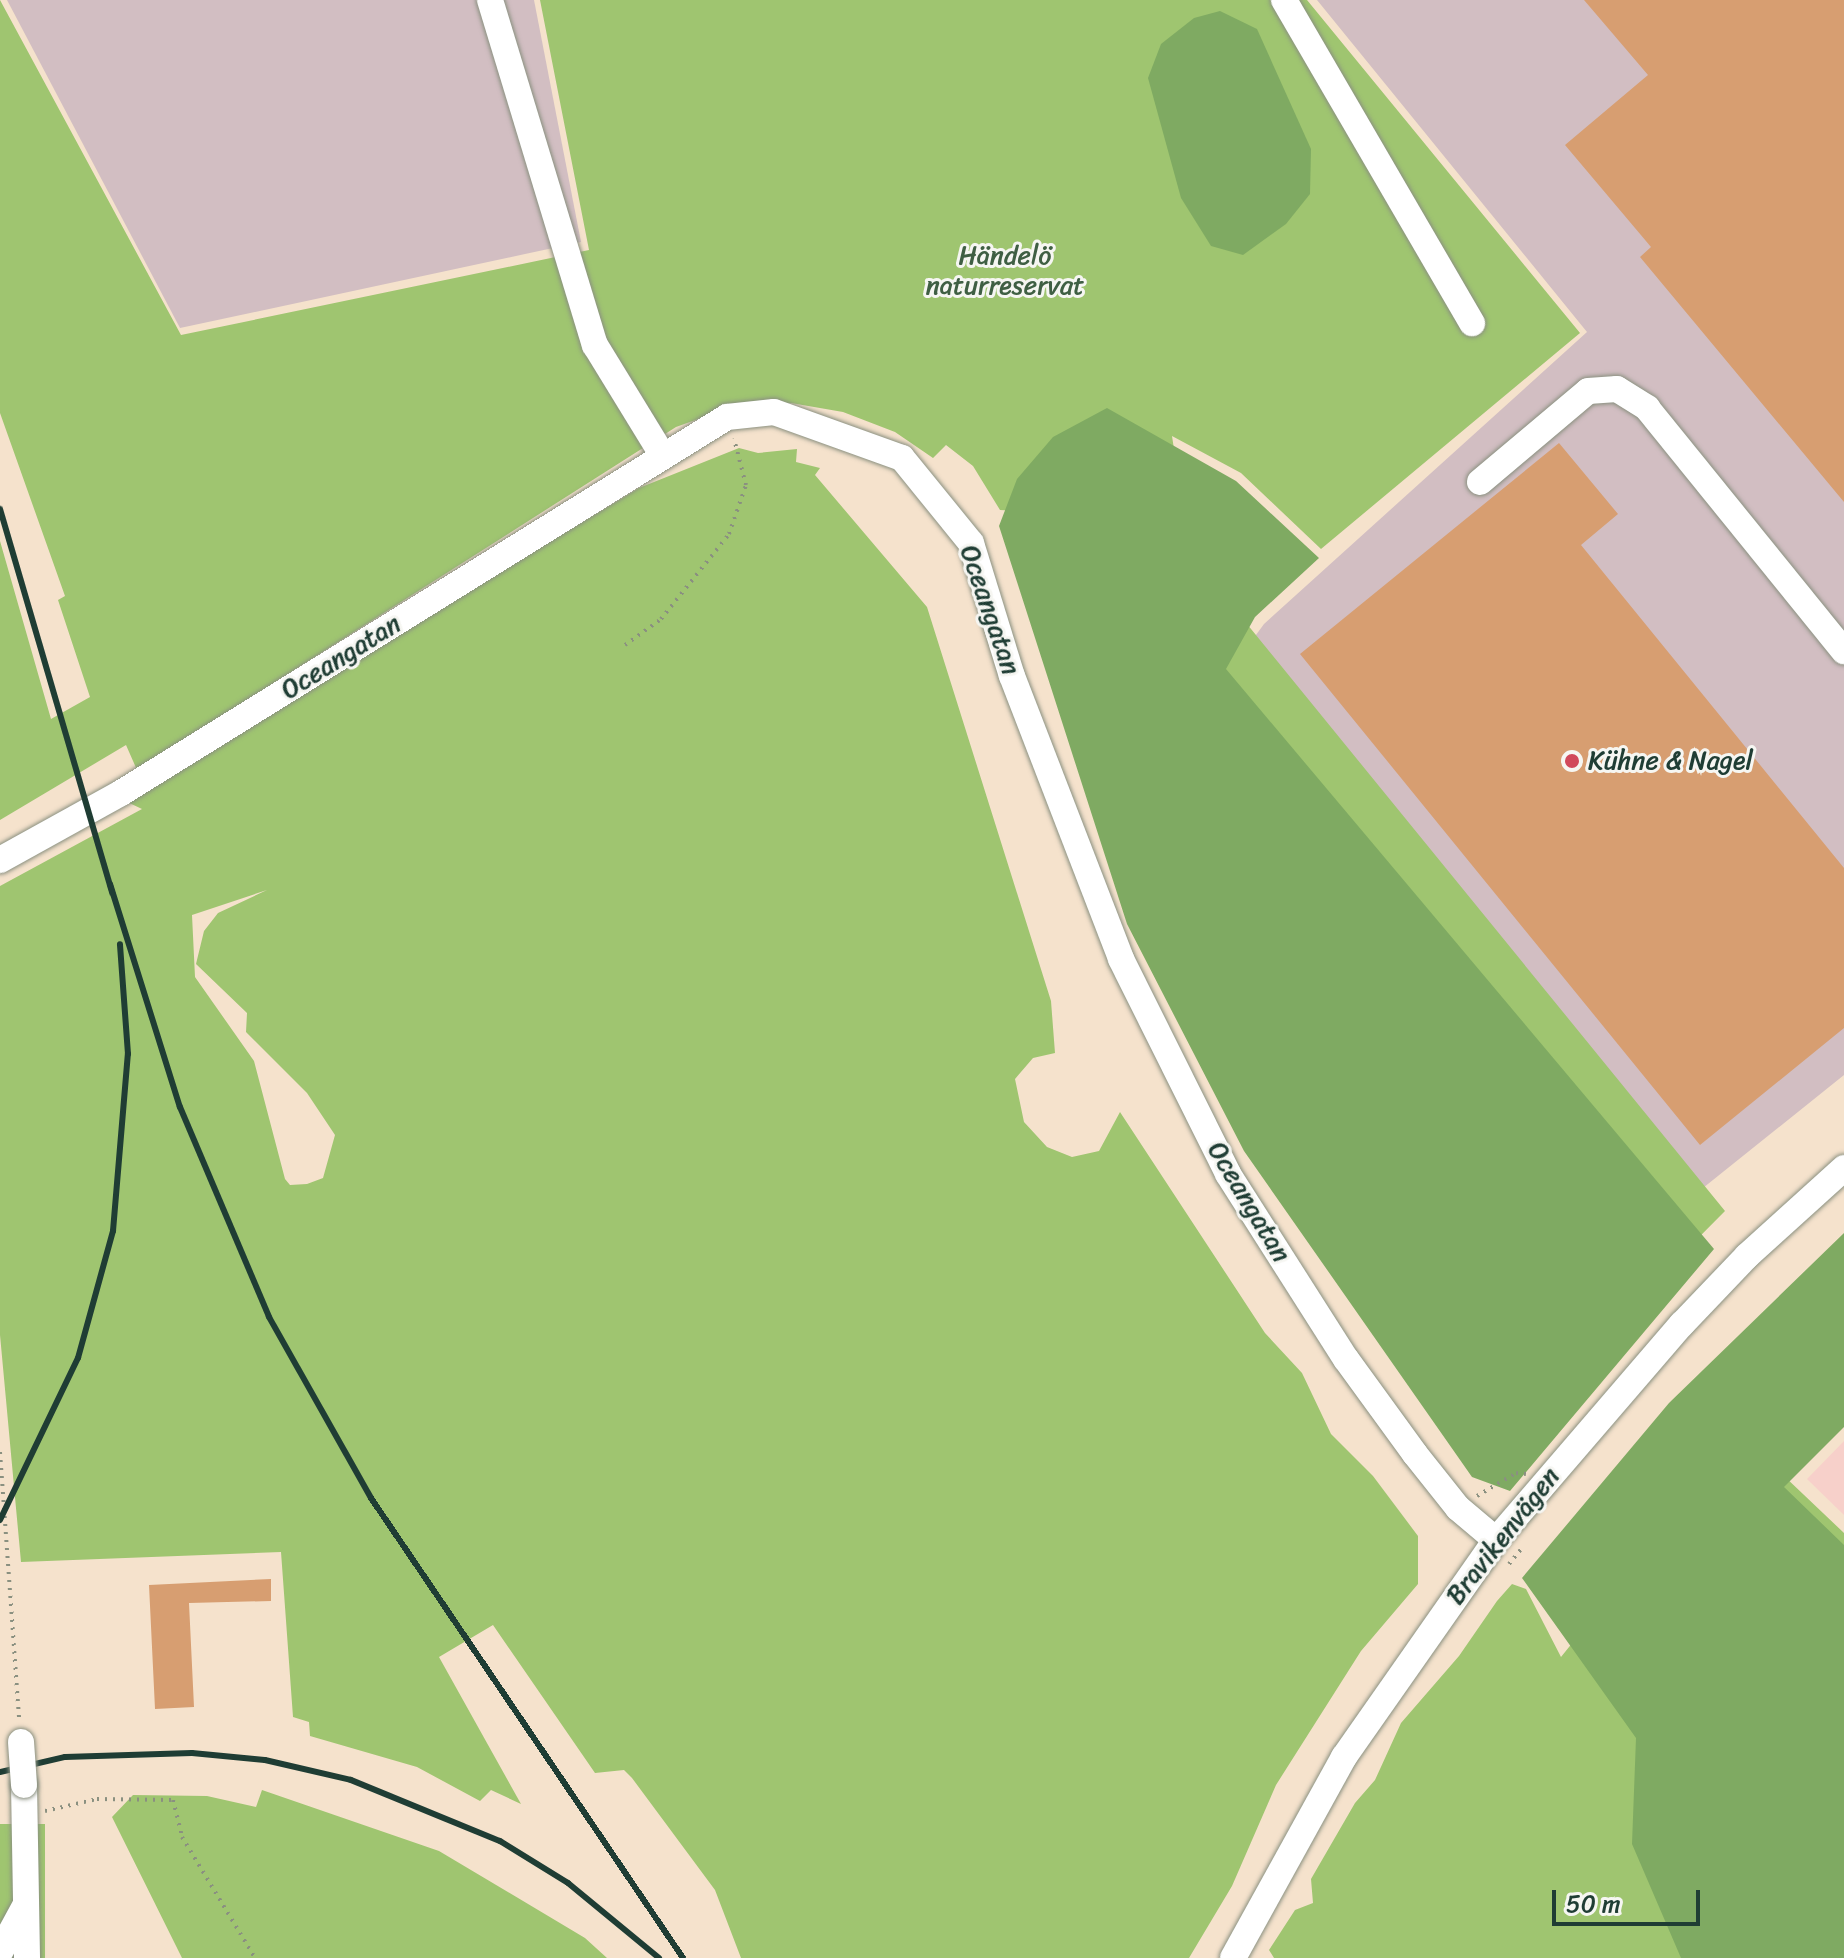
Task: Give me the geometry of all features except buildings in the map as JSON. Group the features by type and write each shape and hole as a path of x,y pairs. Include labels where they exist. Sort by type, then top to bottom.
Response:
{"street":[{"path":"490,0 595,345 663,456"},
{"path":"1284,0 1472,323"},
{"path":"1480,482 1588,391 1617,389 1647,408 1844,651"},
{"name":"Oceangatan","path":"0,860 121,793 727,417 774,412 902,458 971,543 1012,676 1121,959 1228,1174 1346,1359 1415,1454 1458,1508 1496,1540"},
{"name":"Bravikenvägen","path":"1233,1958 1344,1757 1496,1540 1682,1324 1747,1256 1844,1168"},
{"path":"21,1742 27,1958"},
{"path":"0,1952 26,1904"}],"path":[{"path":"625,645 661,619 729,534 746,485 727,417"},
{"path":"0,1452 21,1742"},
{"path":"1506,1568 1524,1544"},
{"path":"24,1798 60,1811 97,1799 173,1800 182,1837 255,1958"}],"shaded area":[{"path":"7,0 534,0 581,242 180,328"},
{"path":"1317,0 1844,0 1844,1075 1688,1200 1237,661 1264,624 1587,332"},
{"path":"1844,1441 1844,1515 1807,1479"}],"green space":[{"name":"Händelö naturreservat","path":"0,0 181,335 589,250 540,0 1307,0 1580,333 1321,549 1241,473 1172,436 1190,554 1725,1211 1485,1453 1034,512 1000,510 973,466 946,445 933,458 895,432 843,412 791,403 726,409 676,427 137,770 126,745 0,820 0,541 51,719 90,697 58,600 65,596 0,413"},
{"path":"1220,11 1257,29 1311,149 1310,194 1286,224 1243,255 1211,246 1181,198 1148,78 1161,44 1194,18"},
{"path":"1107,408 1236,481 1319,558 1255,617 1226,669 1714,1249 1510,1491 1472,1477 1244,1151 1127,924 999,526 1017,479 1053,437"},
{"path":"739,448 758,453 797,449 796,462 820,468 815,475 927,607 1051,1001 1055,1053 1033,1058 1015,1079 1024,1122 1047,1147 1072,1157 1099,1151 1120,1112 1265,1333 1302,1373 1331,1434 1373,1476 1418,1536 1418,1584 1361,1651 1276,1785 1232,1886 1189,1958 741,1958 715,1890 632,1778 624,1770 595,1773 493,1625 439,1657 521,1804 491,1790 480,1801 417,1767 310,1736 309,1722 293,1717 281,1552 21,1562 0,1335 0,886 142,809 123,800 639,488","holes":["267,890 218,913 204,931 196,964 247,1013 246,1032 307,1093 335,1135 323,1178 307,1184 290,1185 285,1179 254,1061 195,977 192,915"]},
{"path":"1844,1233 1844,1427 1784,1487 1844,1545 1844,1958 1681,1958 1632,1844 1636,1738 1522,1578 1669,1403"},
{"path":"1740,1434 1844,1533 1844,1958 1274,1958 1269,1950 1295,1910 1313,1903 1311,1879 1355,1803 1375,1780 1401,1723 1459,1656 1512,1584 1526,1589 1561,1657"},
{"path":"262,1790 439,1851 585,1938 607,1958 182,1958 112,1817 133,1795 207,1796 256,1807"},
{"path":"0,1824 45,1824 45,1958 0,1958"}],"railway":[{"path":"0,509 112,893"},
{"path":"110,884 180,1107 269,1317 371,1498 683,1958"},
{"path":"0,1520 78,1358 113,1231 128,1054 120,944"},
{"path":"0,1772 65,1757 192,1753 265,1760 351,1780 500,1841 568,1883 659,1958"}],"place":[{"name":"Kühne & Nagel","path":"1572,761"}]}
